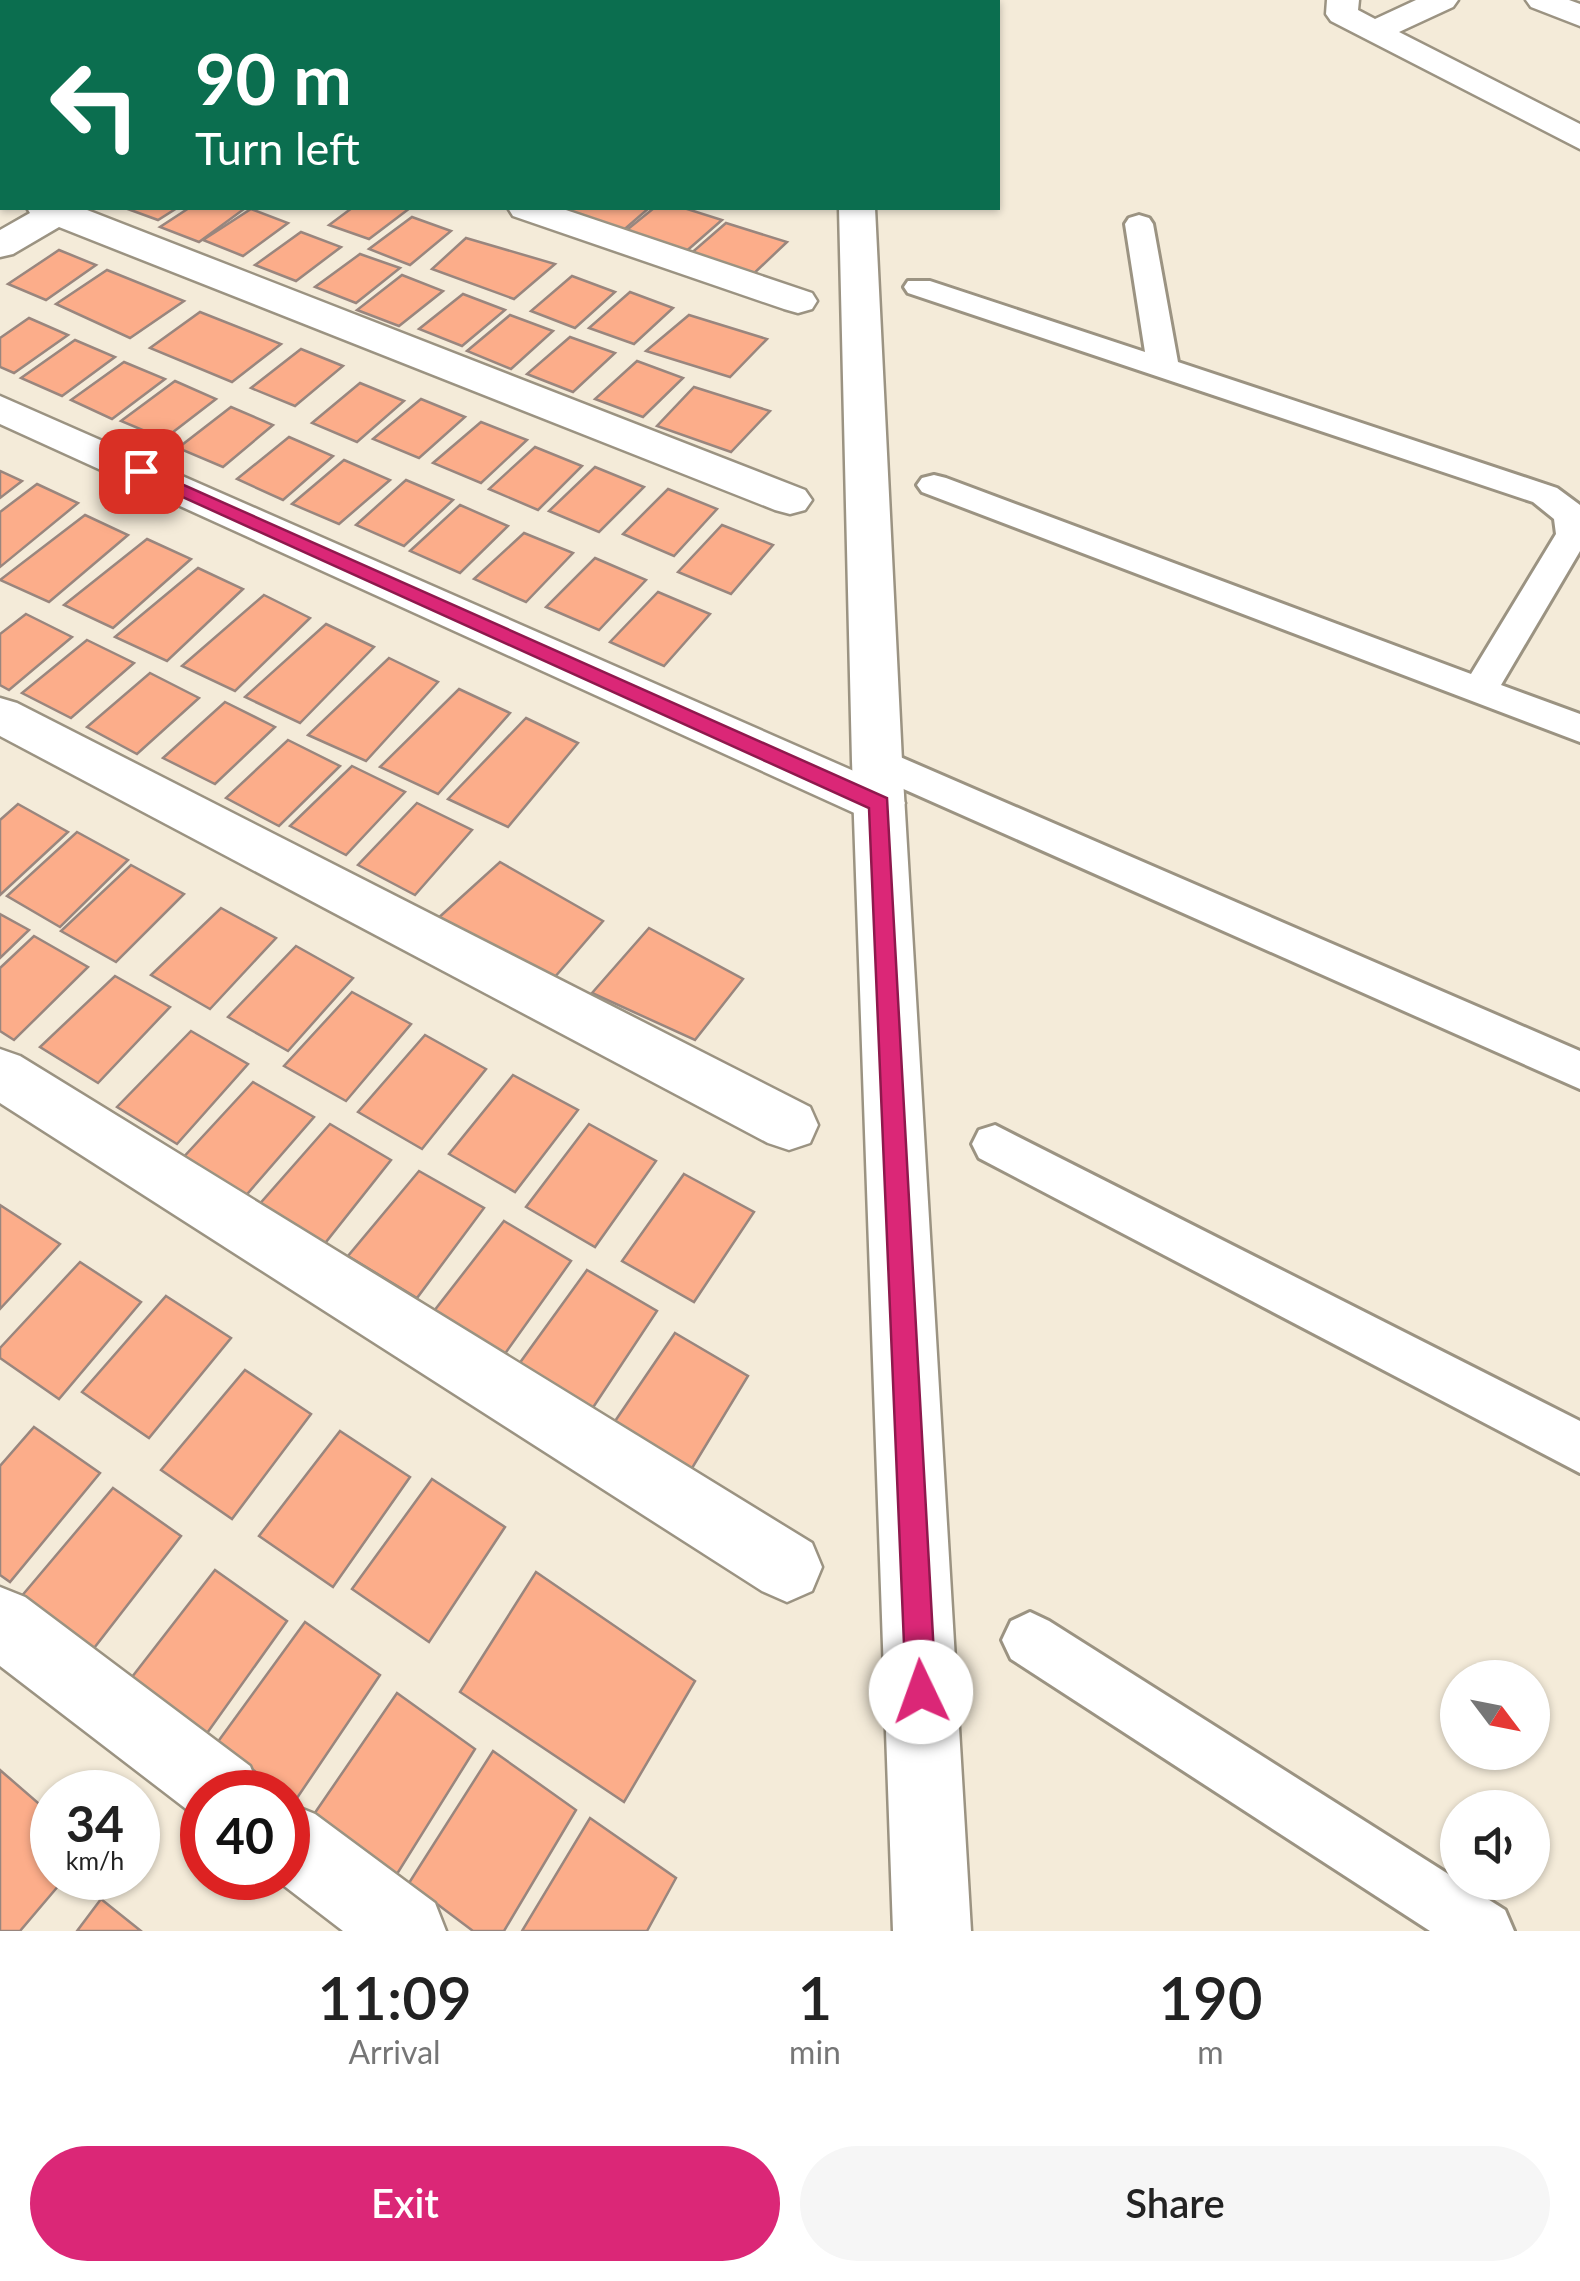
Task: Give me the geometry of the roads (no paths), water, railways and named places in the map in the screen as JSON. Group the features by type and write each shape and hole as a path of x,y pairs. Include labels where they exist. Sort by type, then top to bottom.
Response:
{"street":[{"path":"1343,0 1342,14 1580,138"},
{"path":"1382,36 1386,26 1442,0"},
{"path":"1542,0 1580,16"},
{"path":"0,246 54,210"},
{"path":"58,210 790,500"},
{"path":"532,210 798,301"},
{"path":"856,210 878,782 932,1931"},
{"path":"0,408 878,782"},
{"path":"0,715 789,1125"},
{"path":"0,1073 787,1567"},
{"path":"0,1622 195,1770"},
{"path":"310,1857 407,1931"}],"lane":[{"path":"1139,224 1163,368"},
{"path":"919,287 1546,495 1570,515 1573,534 1479,691"},
{"path":"934,485 1580,729"},
{"path":"878,782 1580,1071"},
{"path":"995,1144 1580,1448"},
{"path":"1030,1640 1484,1931"}]}
